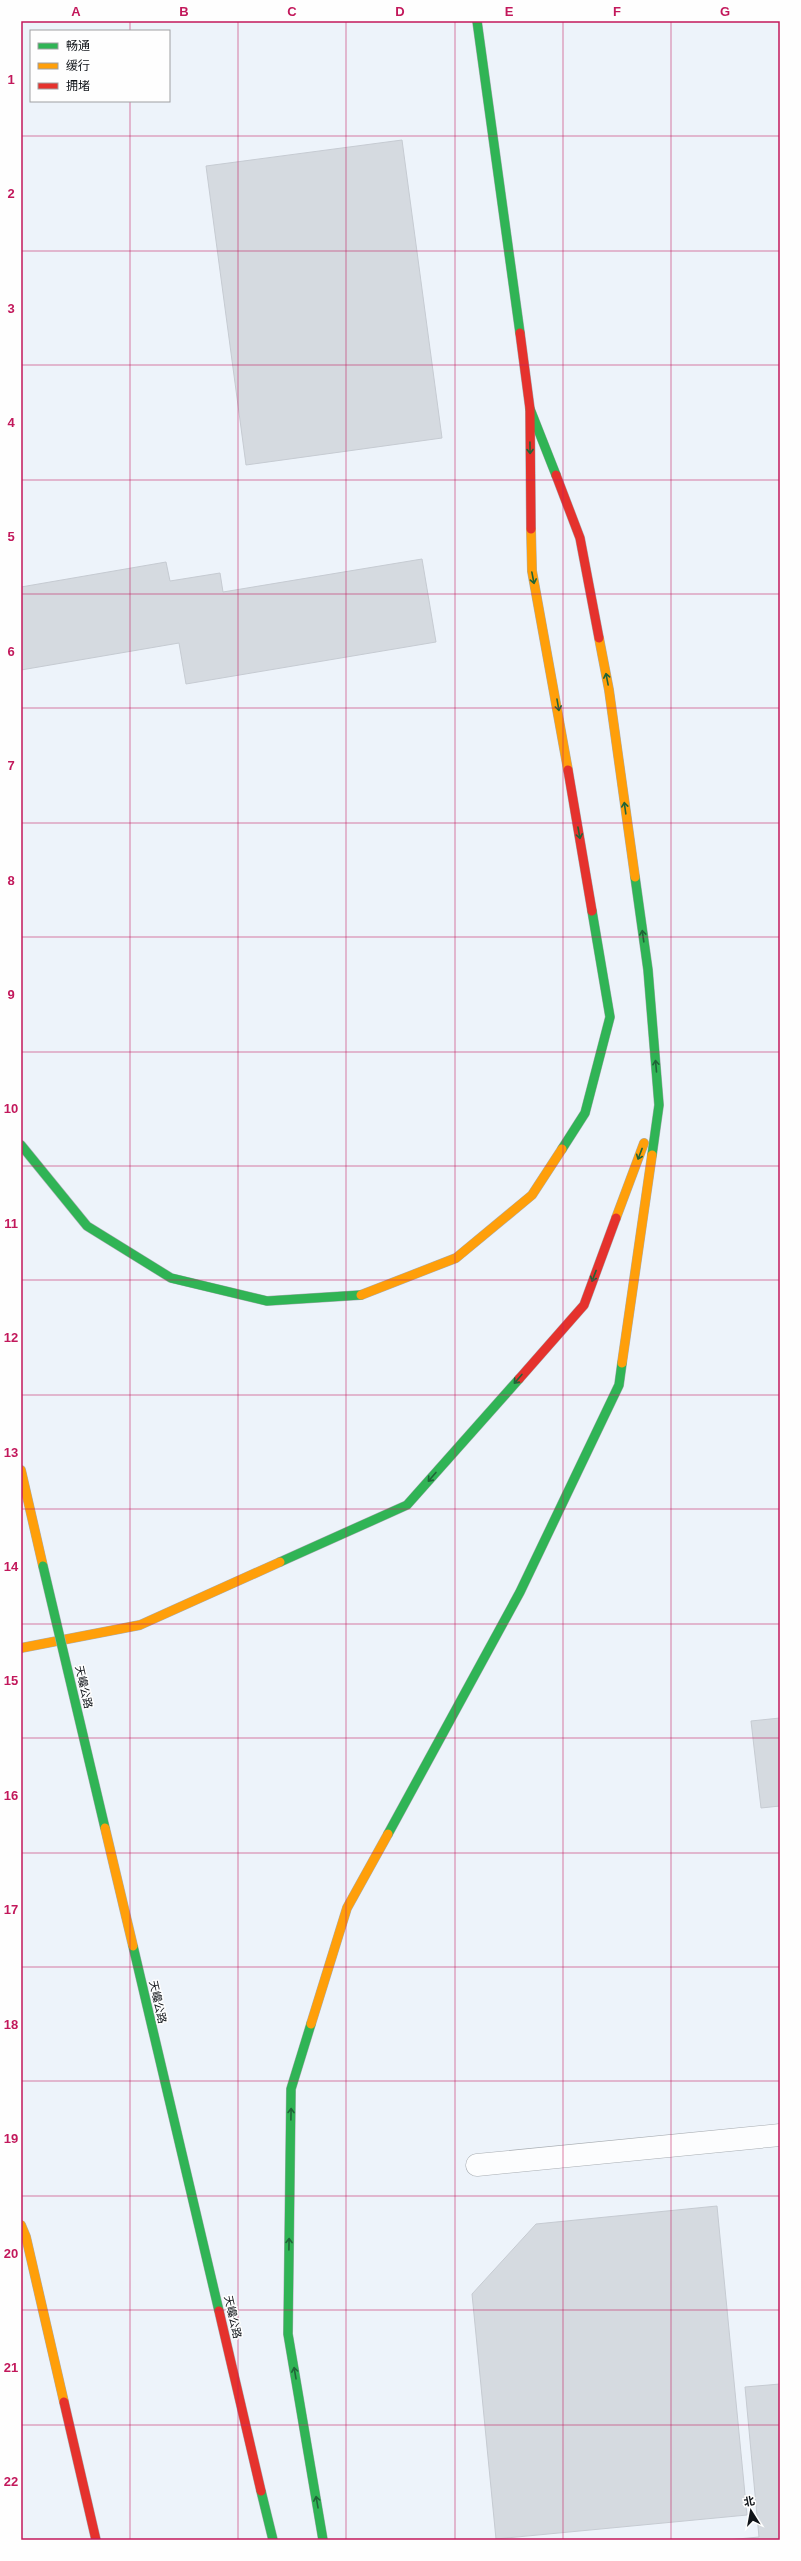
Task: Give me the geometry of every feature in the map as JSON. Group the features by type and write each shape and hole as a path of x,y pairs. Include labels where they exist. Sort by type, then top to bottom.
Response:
{"main road":[{"path":"21,1145 87,1226 171,1278 266,1301 365,1295 456,1258 532,1195 585,1113 610,1017 556,698 532,571 530,409 477,21"},
{"path":"323,2540 288,2334 292,2089 346,1908 520,1592 619,1385 659,1105 648,970 607,682 580,538 530,409"},
{"path":"21,1648 140,1625 407,1506 584,1305 659,1105"},
{"name":"天巉公路","path":"21,1470 273,2540"},
{"path":"23,2233 96,2540"}],"street":[{"path":"477,2165 780,2135"}],"building":[{"path":"402,140 442,438 246,465 206,166"},
{"path":"422,559 436,642 186,684 179,643 21,670 21,587 166,562 170,581 220,573 223,592"},
{"path":"780,1718 780,1806 761,1808 751,1721"},
{"path":"717,2206 747,2515 496,2539 472,2294 536,2224"},
{"path":"780,2384 780,2540 727,2540 759,2537 745,2387"}],"traffic: fast":[{"path":"477,21 520,333"},
{"path":"530,409 556,475"},
{"path":"635,877 648,970 659,1105 652,1155"},
{"path":"562,1149 585,1113 610,1017 592,911"},
{"path":"21,1145 87,1226 171,1278 267,1301 361,1295"},
{"path":"388,1834 520,1592 619,1385 622,1363"},
{"path":"280,1562 407,1505 519,1379"},
{"path":"43,1566 105,1828"},
{"path":"133,1946 219,2311"},
{"path":"311,2024 291,2089 288,2334 323,2540"},
{"path":"261,2491 273,2540"}],"traffic: slow":[{"path":"531,529 532,571 568,770"},
{"path":"599,638 609,690 635,877"},
{"path":"616,1218 644,1143"},
{"path":"361,1295 456,1258 532,1195 562,1149"},
{"path":"622,1363 652,1155"},
{"path":"21,1470 43,1566"},
{"path":"21,1648 140,1625 280,1562"},
{"path":"105,1828 133,1946"},
{"path":"311,2024 347,1908 388,1834"},
{"path":"21,2225 26,2237 64,2402"}],"traffic: jam":[{"path":"520,333 530,409 531,529"},
{"path":"556,475 580,538 599,638"},
{"path":"568,770 592,911"},
{"path":"519,1379 584,1305 616,1218"},
{"path":"219,2311 261,2491"},
{"path":"64,2402 96,2540"}]}
